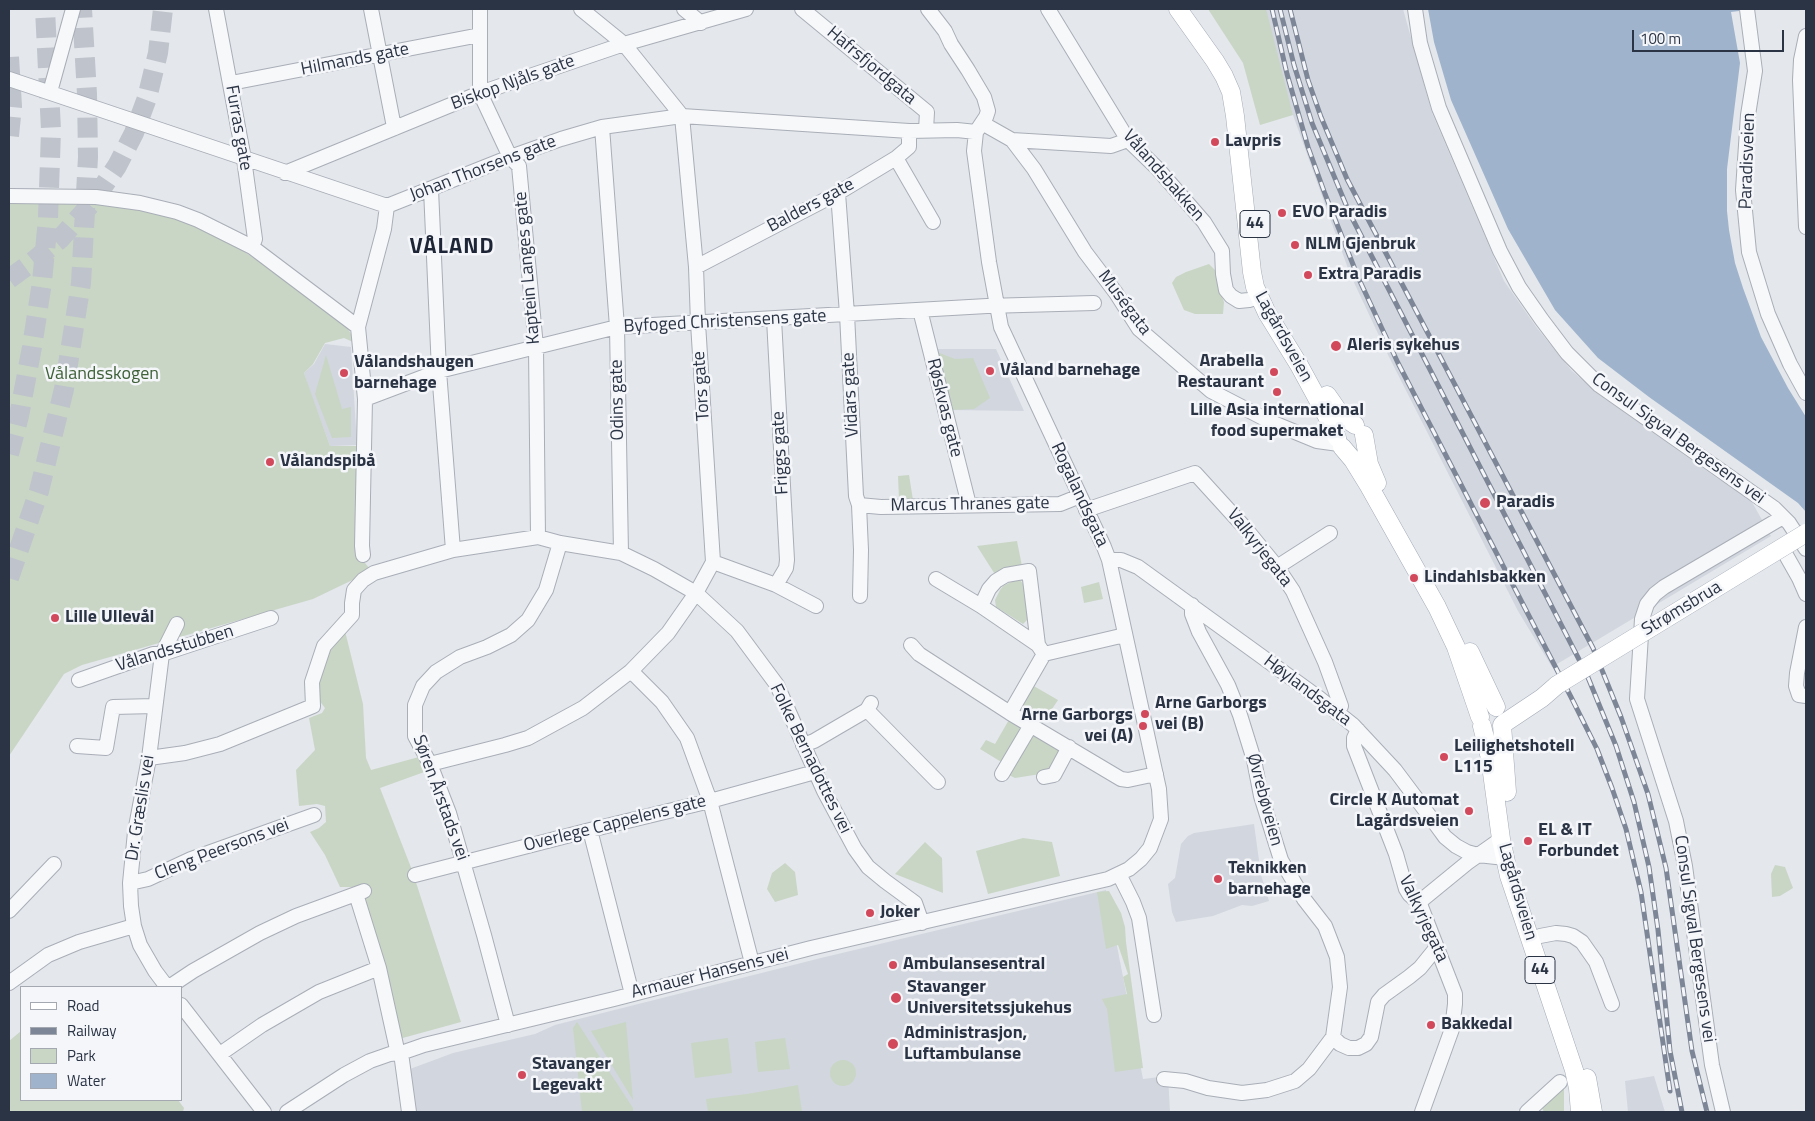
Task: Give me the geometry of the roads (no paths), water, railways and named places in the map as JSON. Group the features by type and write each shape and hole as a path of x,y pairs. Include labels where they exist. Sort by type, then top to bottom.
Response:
{"main road":[{"name":"Lagårdsveien","path":"1178,9 1215,61 1231,92 1252,272 1259,296 1326,414 1339,443 1353,460 1369,486 1437,607 1464,668 1490,758 1505,858 1517,902 1574,1070 1580,1112"},
{"name":"Lagårdsveien","path":"1190,9 1229,64 1240,90 1259,263 1266,291 1331,403 1341,415 1359,430"},
{"path":"1339,443 1337,433 1341,427 1351,424 1359,430"},
{"name":"44","path":"1359,430 1378,486 1435,579 1458,624 1479,673 1497,707 1503,713 1502,724"},
{"name":"Strømsbrua","path":"1502,724 1517,707 1557,685 1806,533"},
{"path":"1497,707 1492,706 1484,709 1481,722 1490,730 1495,730 1502,724"},
{"name":"Strømsbrua","path":"1497,707 1517,707"},
{"name":"Lagårdsveien","path":"1502,724 1505,782 1514,848 1522,881 1586,1071 1593,1112"}],"street":[{"path":"50,92 73,9"},
{"name":"Furras gate","path":"216,9 244,159 255,238 252,248"},
{"path":"371,9 395,128"},
{"name":"Kaptein Langes gate","path":"480,9 480,93 510,157 519,166 536,346 538,537"},
{"path":"582,9 624,44 682,116"},
{"path":"684,9 701,23"},
{"name":"Biskop Njåls gate","path":"285,173 480,93 624,44 746,9"},
{"name":"Hafrsfjordgata","path":"802,9 926,112 926,130"},
{"path":"928,9 945,31 984,97 988,111 979,128"},
{"name":"Vålandsbakken","path":"1048,9 1128,140 1157,168 1204,222 1222,251 1224,283 1231,296 1239,301 1259,296"},
{"name":"Consul Sigval Bergesens vei","path":"1415,9 1420,43 1439,108 1500,251 1519,286 1542,320 1567,353 1599,385 1753,492 1783,517 1806,549"},
{"name":"Paradisveien","path":"1747,9 1755,71 1748,115 1743,190 1748,252 1768,314 1790,364 1806,392"},
{"name":"Hilmands gate","path":"231,83 480,35"},
{"path":"1806,36 1801,60 1800,80 1806,227"},
{"name":"Johan Thorsens gate","path":"9,79 386,206 561,138 602,127 682,116 909,131 979,128"},
{"name":"Tors gate","path":"682,116 696,267 713,562"},
{"name":"Odins gate","path":"602,127 617,328 621,553"},
{"name":"Muségata","path":"979,128 1012,140 1034,169 1085,252 1116,293 1139,329 1211,391 1286,428 1316,440 1339,443"},
{"name":"Rogalandsgata","path":"979,128 974,151 996,307 1001,327 1109,560 1156,774 1161,819 1150,848 1141,859"},
{"name":"Balders gate","path":"696,267 838,193 896,158 909,147 909,131"},
{"path":"1012,140 1111,146 1128,140"},
{"path":"896,158 933,222"},
{"path":"431,189 438,371 453,550"},
{"name":"Vidars gate","path":"838,193 847,314 856,496 861,550 860,596"},
{"path":"9,196 96,197 140,203 191,217 252,248 358,327"},
{"path":"363,555 366,399 358,327 384,229 386,206"},
{"name":"Byfoged Christensens gate","path":"366,399 438,371 617,328 920,310 1094,303"},
{"name":"Røskvas gate","path":"920,310 969,505"},
{"name":"Friggs gate","path":"774,319 787,560 786,568 776,585"},
{"name":"Valkyrjegata","path":"1086,510 1195,473 1235,516 1277,567 1299,601 1341,706 1337,713"},
{"name":"Marcus Thranes gate","path":"858,505 881,507 1060,504 1080,496"},
{"name":"Consul Sigval Bergesens vei","path":"1723,1112 1712,1065 1686,866 1676,821 1637,699 1642,619 1647,604 1664,587 1783,517"},
{"path":"1277,567 1330,533"},
{"name":"Folke Bernadottes vei","path":"149,758 185,753 220,744 313,706 312,682 324,646 352,615 354,590 363,580 374,573 453,550 538,537 560,543 621,553 654,568 696,593 738,631 777,685 815,772 845,833 860,858 885,882 915,903 922,923"},
{"name":"Søren Årstads vei","path":"508,1025 449,813 430,764 415,736 415,705 423,686 436,672 452,662 510,635 528,620 546,590 560,543"},
{"path":"1782,548 1806,594"},
{"name":"Høylandsgata","path":"1109,560 1121,560 1138,567 1358,730 1395,770 1445,837 1463,850 1478,855 1505,858"},
{"path":"430,764 528,738 583,708 631,671 668,633 696,593 713,562 776,585 816,606"},
{"path":"981,606 996,581 1006,575 1029,571 1041,649 1010,713"},
{"path":"936,579 981,606 1041,649 1125,635"},
{"name":"Øvrebøveien","path":"1164,1079 1184,1081 1242,1093 1281,1087 1295,1081 1309,1069 1333,1037 1340,987 1337,957 1325,926 1304,899 1281,860 1261,796 1254,760 1240,715 1228,685 1198,632 1192,614 1192,606"},
{"name":"Vålandsstubben","path":"79,680 153,654 162,654 271,618"},
{"name":"Dr. Græslis vei","path":"167,986 150,964 140,945 134,926 130,884 135,832 149,758 162,654 178,624"},
{"path":"1806,627 1796,686 1799,695 1806,696"},
{"path":"911,645 919,654 1010,713 1121,778 1128,780 1156,774"},
{"path":"631,671 662,702 688,738 710,801 752,963"},
{"path":"77,746 106,748 113,707 155,706"},
{"path":"803,745 814,741 869,706 938,782"},
{"path":"1002,774 1031,725"},
{"name":"Valkyrjegata","path":"1358,730 1354,738 1354,746 1396,854 1406,889 1420,904 1453,986 1456,1004 1454,1016 1442,1060 1422,1112"},
{"path":"1044,777 1054,775 1069,747"},
{"name":"Overlege Cappelens gate","path":"415,876 710,801 815,772"},
{"name":"Cleng Peersons vei","path":"130,884 148,879 191,859 314,815"},
{"path":"590,830 632,994"},
{"path":"1420,904 1423,899 1501,839"},
{"name":"Armauer Hansens vei","path":"287,1112 344,1075 370,1061 399,1049 508,1025 752,963 1041,893 1108,879 1141,859"},
{"path":"9,911 54,864"},
{"path":"1119,874 1139,918 1154,1015"},
{"path":"170,986 192,971 260,933 296,916 360,893 399,1049 409,1112"},
{"path":"9,983 48,954 79,942 134,926"},
{"path":"1540,936 1556,933 1566,934 1582,942 1596,962 1612,1004"},
{"path":"1333,1037 1340,1044 1349,1048 1358,1048 1366,1044 1371,1037 1378,1002 1384,995 1410,977 1437,947"},
{"path":"220,1054 262,1025 319,992 379,968"},
{"path":"182,1007 264,1112"},
{"path":"1527,1112 1560,1082"}],"water":[{"path":"1428,9 1739,9 1739,11 1731,12 1740,63 1727,169 1729,230 1735,263 1761,337 1806,417 1806,512 1798,503 1649,397 1598,358 1555,310 1508,229 1451,100 1434,42"}],"tunnel":[{"path":"9,454 19,416 32,347 42,282 48,219 51,130 45,9"},
{"path":"9,578 39,491 64,389 81,283 88,157 87,94 82,9"},
{"path":"9,279 60,239 91,204 117,166 134,133 147,98 158,53 163,9"},
{"path":"9,57 12,106 9,136"}],"railway":[{"path":"1272,9 1287,74 1308,147 1358,277 1398,363 1597,749 1612,788 1626,829 1641,892 1670,1091"},
{"path":"1280,9 1294,65 1312,123 1349,212 1587,675 1616,746 1634,802 1649,867 1658,930 1670,1051 1682,1112"},
{"path":"1290,9 1308,80 1347,179 1593,648 1621,717 1648,794 1666,868 1692,1051 1707,1112"}],"place":[{"name":"Lavpris","path":"1215,142"},
{"name":"EVO Paradis","path":"1282,213"},
{"name":"NLM Gjenbruk","path":"1295,245"},
{"name":"Extra Paradis","path":"1308,275"},
{"name":"Aleris sykehus","path":"1336,346"},
{"name":"Våland barnehage","path":"990,371"},
{"name":"Arabella Restaurant","path":"1274,372"},
{"name":"Vålandshaugen barnehage","path":"344,373"},
{"name":"Lille Asia international food supermaket","path":"1277,392"},
{"name":"Vålandspibå","path":"270,462"},
{"name":"Paradis","path":"1485,503"},
{"name":"Lindahlsbakken","path":"1414,578"},
{"name":"Lille Ullevål","path":"55,618"},
{"name":"Arne Garborgs vei (B)","path":"1145,714"},
{"name":"Arne Garborgs vei (A)","path":"1143,726"},
{"name":"Leilighetshotell L115","path":"1444,757"},
{"name":"Circle K Automat Lagårdsveien","path":"1469,811"},
{"name":"EL & IT Forbundet","path":"1528,841"},
{"name":"Teknikken barnehage","path":"1218,879"},
{"name":"Joker","path":"870,913"},
{"name":"Ambulansesentral","path":"893,965"},
{"name":"Stavanger Universitetssjukehus","path":"896,998"},
{"name":"Bakkedal","path":"1431,1025"},
{"name":"Administrasjon, Luftambulanse","path":"893,1044"},
{"name":"Stavanger Legevakt","path":"522,1075"}],"district":[{"name":"VÅLAND","path":"452,248"}],"park label":[{"name":"Vålandsskogen","path":"102,375"}]}
